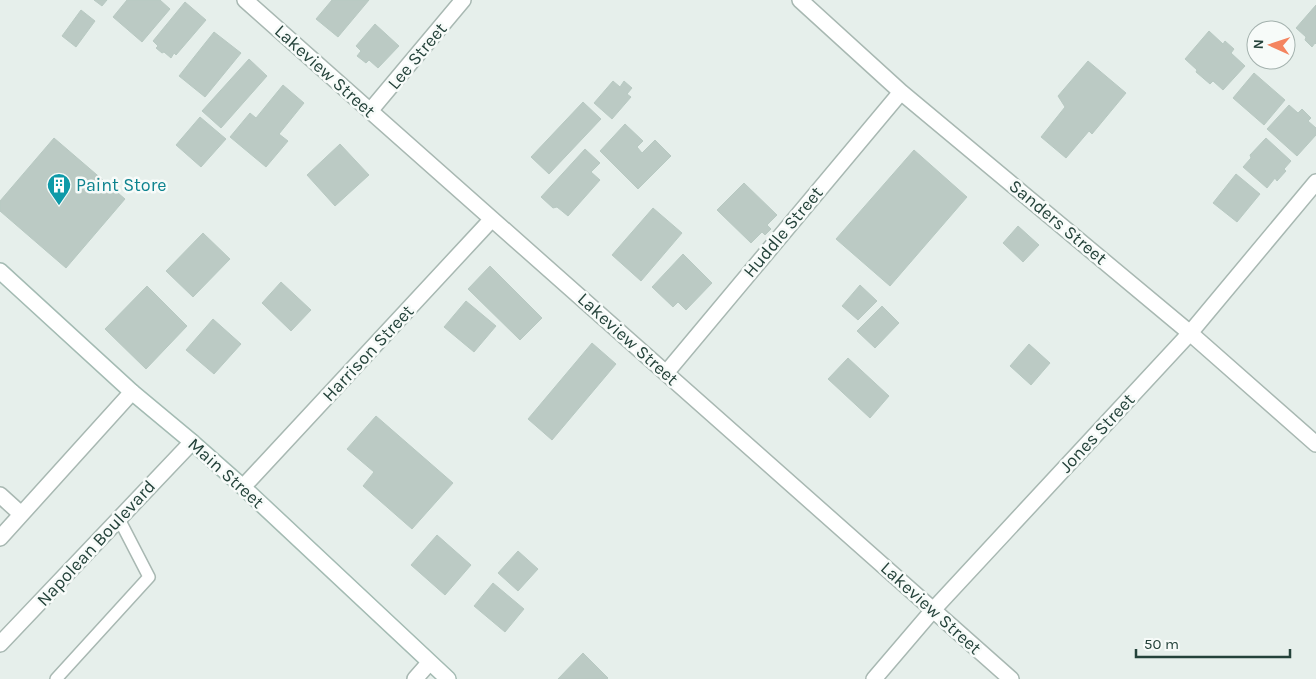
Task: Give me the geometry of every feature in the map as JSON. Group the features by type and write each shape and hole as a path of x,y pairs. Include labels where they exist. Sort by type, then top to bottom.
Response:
{"street":[{"name":"Lakeview Street","path":"244,0 1011,679"},
{"name":"Lee Street","path":"370,111 463,0"},
{"name":"Sanders Street","path":"800,0 901,92 1190,333 1316,444"},
{"name":"Huddle Street","path":"666,373 901,92"},
{"name":"Jones Street","path":"874,679 933,610 1190,333 1316,182"},
{"name":"Harrison Street","path":"243,487 492,219"},
{"name":"Main Street","path":"0,271 132,392 243,487 448,679"},
{"path":"0,538 132,392"},
{"name":"Napolean Boulevard","path":"0,644 192,442"},
{"path":"0,495 22,514"},
{"path":"415,679 429,663"}],"lane":[{"path":"56,679 149,577 119,519"}],"building":[{"path":"94,0 107,0 102,6"},
{"path":"127,0 160,0 170,9 142,42 113,17"},
{"path":"332,0 369,0 338,37 316,19"},
{"path":"185,2 206,20 176,55 174,53 171,58 156,48 158,46 153,41"},
{"path":"1316,5 1316,44 1312,47 1305,40 1306,37 1296,28"},
{"path":"81,10 95,21 76,47 62,36"},
{"path":"375,24 399,46 378,68 369,60 366,63 357,56 361,51 356,46"},
{"path":"1209,31 1223,44 1225,41 1234,49 1231,53 1245,66 1223,90 1213,81 1210,84 1185,59"},
{"path":"214,32 241,53 205,97 179,76"},
{"path":"249,59 267,76 221,128 202,111"},
{"path":"1088,61 1126,93 1092,134 1089,131 1066,158 1041,137 1065,107 1058,96"},
{"path":"1254,73 1285,100 1264,125 1233,98"},
{"path":"613,81 620,87 624,81 632,88 627,94 631,97 612,119 594,103"},
{"path":"283,85 304,103 279,134 288,141 266,167 230,137 250,113 256,118"},
{"path":"583,102 601,119 549,174 531,157"},
{"path":"1289,105 1298,113 1302,109 1311,118 1308,121 1316,128 1316,135 1297,156 1267,129"},
{"path":"200,117 226,139 201,167 176,145"},
{"path":"625,124 643,141 637,147 642,153 655,140 671,156 638,189 600,151"},
{"name":"Paint Store","path":"54,138 125,199 66,268 0,211 0,201"},
{"path":"1266,138 1291,161 1284,169 1286,171 1277,181 1275,178 1267,188 1243,167 1251,158 1250,155"},
{"path":"340,144 369,175 335,206 307,175"},
{"path":"585,149 600,163 591,172 600,180 568,216 557,207 553,208 541,197"},
{"path":"914,150 967,197 890,286 836,239"},
{"path":"1236,174 1260,194 1237,222 1213,203"},
{"path":"744,183 777,215 767,225 771,229 765,235 762,232 751,243 717,210"},
{"path":"653,208 682,233 641,281 612,255"},
{"path":"1018,226 1039,245 1023,262 1003,243"},
{"path":"203,233 230,259 193,297 166,271"},
{"path":"683,254 712,283 686,310 678,302 673,307 652,287"},
{"path":"490,266 542,318 520,340 468,289"},
{"path":"281,282 311,310 291,331 262,303"},
{"path":"860,285 877,301 858,320 842,306"},
{"path":"147,286 187,326 146,369 105,329"},
{"path":"466,301 496,326 474,352 444,327"},
{"path":"882,306 899,323 875,348 857,331"},
{"path":"213,319 241,344 214,374 186,350"},
{"path":"592,343 616,364 552,440 528,419"},
{"path":"1029,344 1050,363 1031,385 1010,366"},
{"path":"848,358 889,396 870,418 828,379"},
{"path":"376,416 453,483 412,529 363,486 374,472 347,449"},
{"path":"437,535 471,565 445,595 411,565"},
{"path":"518,551 538,569 518,591 498,573"},
{"path":"493,583 524,609 505,632 474,606"},
{"path":"583,653 608,678 558,679"}],"place":[{"name":"Paint Store","path":"59,206"}]}
